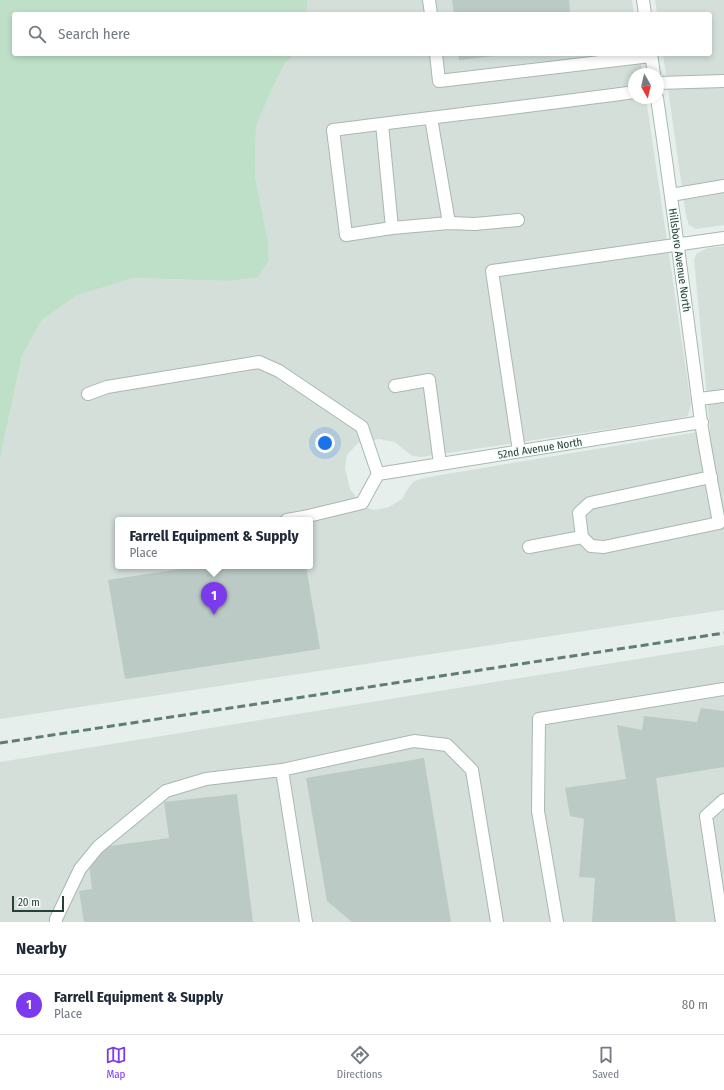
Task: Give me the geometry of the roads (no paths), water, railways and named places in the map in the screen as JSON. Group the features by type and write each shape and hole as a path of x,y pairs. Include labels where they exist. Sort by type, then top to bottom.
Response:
{"street":[{"path":"429,0 431,12"},
{"path":"643,0 645,12"},
{"path":"436,56 440,81 643,56"},
{"path":"651,56 653,68"},
{"path":"664,83 724,81"},
{"path":"518,220 475,224 448,222 346,235 333,130 628,93"},
{"name":"Hillsboro Avenue North","path":"582,537 592,546 604,547 719,523 702,422 679,244 658,104"},
{"path":"430,118 448,222"},
{"path":"382,124 392,228"},
{"path":"671,195 724,186"},
{"path":"519,451 492,271 724,238"},
{"path":"88,394 108,387 259,362 279,371 362,427 378,474 362,503 308,517"},
{"path":"395,386 429,380 440,464"},
{"path":"699,399 724,396"},
{"name":"52nd Avenue North","path":"378,474 702,422"},
{"path":"529,547 582,537 579,513 590,503 711,477"},
{"path":"557,922 538,811 538,719 724,689"},
{"path":"56,922 56,919 80,869 98,847 166,791 206,779 282,770 414,741 447,745 472,770 497,922"},
{"path":"282,770 306,922"},
{"path":"722,922 706,816 724,800"}],"railway":[{"path":"0,743 724,633"}],"place":[{"name":"Farrell Equipment & Supply","path":"214,615"}]}
